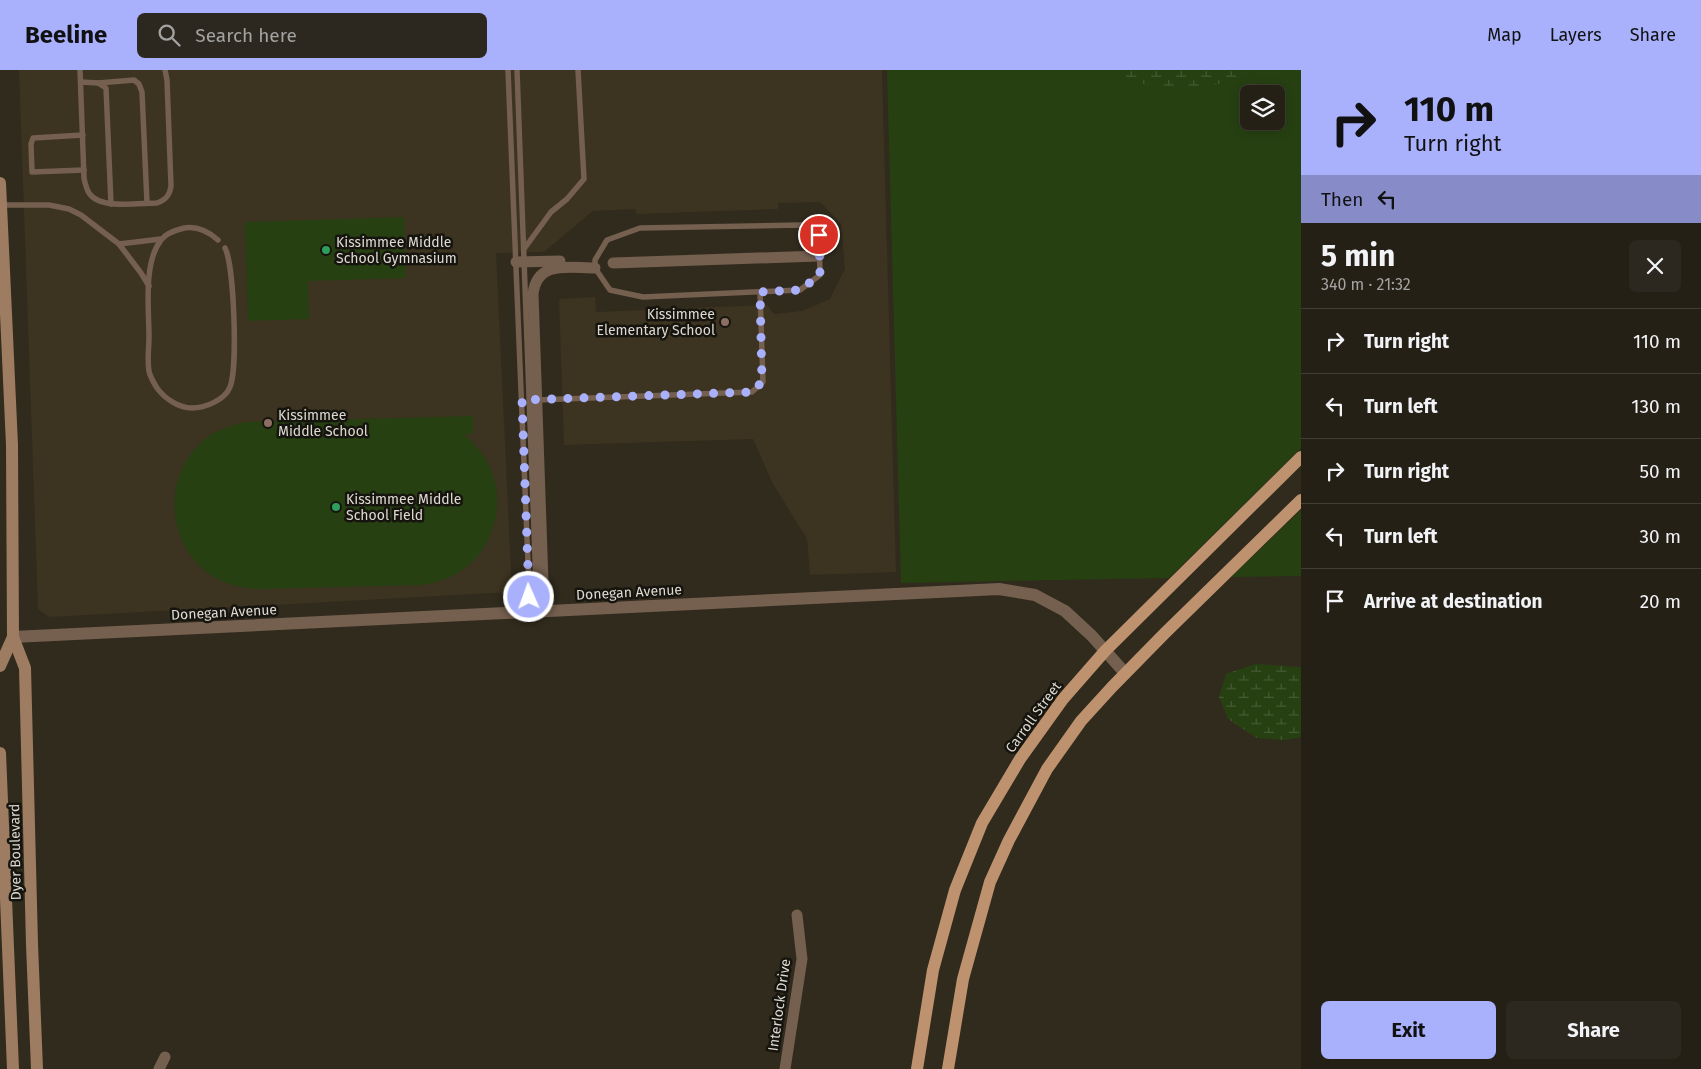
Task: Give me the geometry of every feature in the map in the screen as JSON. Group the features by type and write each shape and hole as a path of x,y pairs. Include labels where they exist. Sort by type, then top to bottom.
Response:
{"main road":[{"name":"Dyer Boulevard","path":"0,183 12,445 13,637 25,668 37,1069"},
{"name":"Carroll Street","path":"916,1069 935,961 955,890 982,823 1020,759 1063,699 1105,651 1301,457"},
{"path":"948,1069 963,979 986,894 1009,840 1047,769 1081,721 1125,673 1301,500"},
{"name":"Dyer Boulevard","path":"0,666 13,637"},
{"name":"Dyer Boulevard","path":"0,753 13,1069"}],"street":[{"path":"613,263 820,256"},
{"path":"520,262 595,264"},
{"path":"537,612 532,294 534,284 540,275 550,268 595,264"},
{"name":"Donegan Avenue","path":"13,637 999,589 1035,595 1065,611 1092,636 1125,673"},
{"name":"Interlock Drive","path":"785,1069 802,959 797,915"},
{"path":"159,1069 165,1057"}],"lane":[{"path":"80,70 86,187 89,194 101,203 111,204 157,203 169,195 171,186 165,70"},
{"path":"508,70 520,262 533,400"},
{"path":"516,70 524,249"},
{"path":"537,612 522,400 520,262 524,249 551,212 584,179 578,70"},
{"path":"80,82 134,80 139,84 142,92 147,203"},
{"path":"98,82 106,88 111,204"},
{"path":"83,135 33,138 31,144 32,172 84,170"},
{"path":"0,205 49,205 69,209 81,215 118,244 149,286"},
{"path":"802,225 819,235 820,256 820,275 800,290 643,297 610,290 595,264 607,240 640,228 802,225"},
{"path":"118,244 161,239 174,230 189,228 210,234 218,240"},
{"path":"161,239 150,268 149,371 158,390 175,404 186,408 200,408 211,404 222,397 230,388 235,358 229,255 226,248"},
{"path":"522,400 752,392 762,382 760,292"}],"shaded area":[{"name":"Kissimmee Middle School","path":"19,70 882,70 896,572 810,575 807,539 773,484 753,439 564,445 559,299 595,297 596,312 767,305 774,314 802,311 830,299 845,269 841,224 820,202 778,203 778,209 637,214 635,209 593,211 544,252 496,253 512,592 49,617 38,609"}],"green space":[{"path":"887,70 1117,70 1130,82 1243,78 1259,70 1301,70 1301,448 1169,578 901,583"},
{"path":"1117,70 1259,70 1243,78 1193,90 1130,82"},
{"name":"Kissimmee Middle School Gymnasium","path":"404,217 406,278 308,281 309,319 248,321 245,222"},
{"name":"Kissimmee Middle School Field","path":"473,416 473,434 468,433 465,435 481,452 492,472 496,485 496,512 494,525 482,550 464,569 449,577 421,585 256,589 228,584 212,576 196,562 185,546 177,527 174,507 176,487 182,468 193,451 217,431 244,422"},
{"path":"1301,510 1301,576 1231,577"},
{"path":"1255,664 1301,667 1301,737 1286,740 1257,738 1228,719 1219,697 1226,674"}],"place":[{"name":"Kissimmee Middle School Gymnasium","path":"326,250"},
{"name":"Kissimmee Elementary School","path":"725,322"},
{"name":"Kissimmee Middle School","path":"268,423"},
{"name":"Kissimmee Middle School Field","path":"336,507"}],"route":[{"path":"529,597 522,400 752,392 762,382 763,373 760,292 800,290 820,275 819,235"}]}
